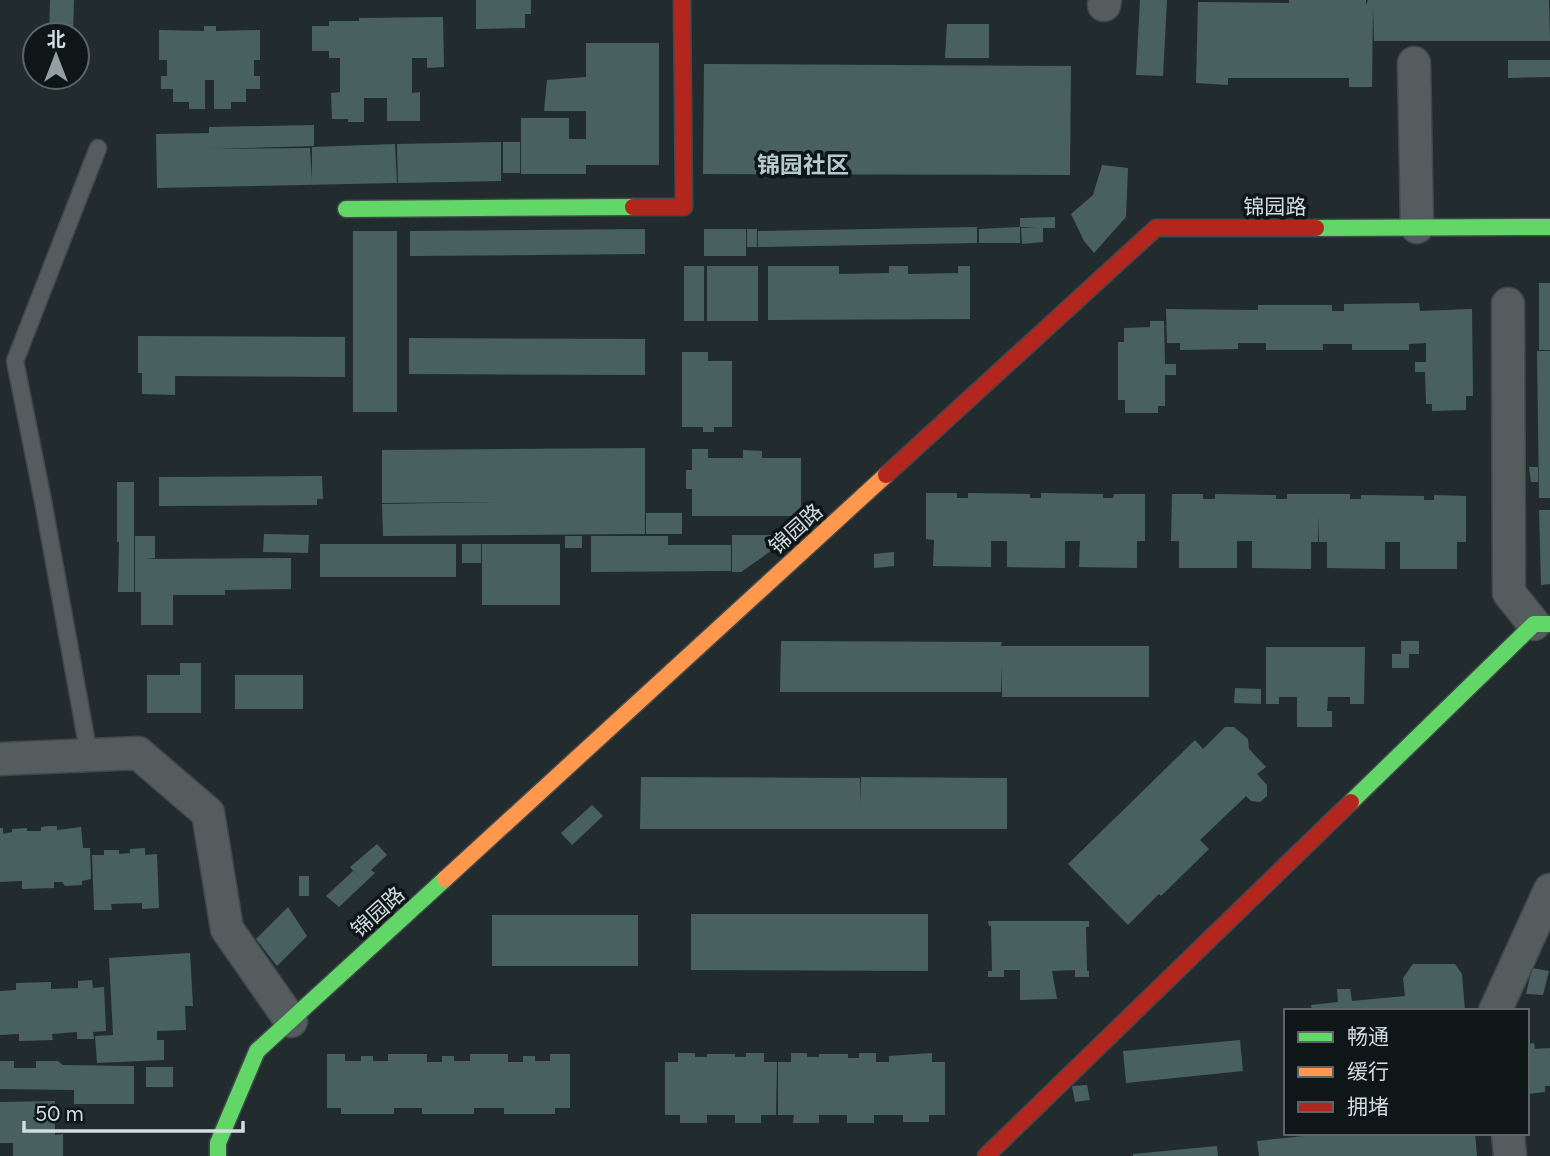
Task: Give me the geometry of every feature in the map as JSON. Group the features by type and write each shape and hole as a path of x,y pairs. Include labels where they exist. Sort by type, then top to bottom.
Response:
{"street":[{"path":"346,209 684,207 682,0"},
{"path":"1414,63 1417,227"},
{"name":"锦园路","path":"218,1156 218,1143 257,1051 1156,228 1550,227"},
{"path":"986,1156 1542,624 1509,593 1508,304"},
{"path":"0,759 138,753 208,813 227,929 291,1021"},
{"path":"1496,1009 1550,890"},
{"path":"1508,1135 1510,1156"}],"lane":[{"path":"89,755 15,361 98,148"}],"building":[{"path":"50,0 74,0 73,21 49,21"},
{"path":"476,0 531,0 531,14 525,14 525,28 476,29"},
{"path":"1140,0 1167,0 1163,76 1136,75"},
{"path":"1289,0 1366,0 1366,5 1368,0 1549,0 1550,41 1374,41 1373,5 1372,87 1349,87 1349,78 1228,78 1228,85 1196,83 1198,2 1289,3"},
{"path":"443,17 444,67 427,68 427,58 412,58 412,93 420,92 420,121 387,121 387,98 364,98 364,122 332,119 331,93 340,92 340,58 329,58 329,51 312,51 312,26 329,26 329,21 359,21 359,18"},
{"path":"947,24 989,24 989,58 945,58"},
{"path":"204,26 216,26 216,31 260,30 260,60 254,60 254,76 260,76 260,89 246,89 246,102 231,102 231,109 214,109 214,80 205,80 205,109 189,109 189,102 173,102 173,89 161,89 161,76 167,76 167,60 159,60 159,30 204,31"},
{"path":"586,43 659,43 659,165 586,165 586,174 521,174 521,118 569,118 569,139 586,139 586,111 544,111 547,80 586,77"},
{"path":"1508,60 1550,60 1550,77 1508,78"},
{"path":"704,64 1071,66 1070,175 703,174"},
{"path":"314,125 314,146 209,149 310,148 312,181 312,147 395,144 397,183 157,188 156,134 209,133 209,127"},
{"path":"501,142 501,181 398,183 397,144"},
{"path":"503,142 520,142 520,173 503,173"},
{"path":"1102,165 1128,168 1126,217 1094,253 1084,241 1071,214 1093,195"},
{"path":"1055,217 1055,228 1043,228 1043,242 1022,244 1021,228 1037,228 1020,227 1020,218"},
{"path":"977,227 977,243 758,247 758,231"},
{"path":"1020,227 1020,243 979,243 979,229"},
{"path":"645,229 645,254 410,256 410,231"},
{"path":"704,229 746,229 746,256 704,256"},
{"path":"747,229 757,229 757,247 747,247"},
{"path":"353,231 397,231 397,412 353,412"},
{"path":"684,266 704,266 704,321 684,321"},
{"path":"707,266 758,266 758,321 707,321"},
{"path":"768,266 839,266 839,274 889,273 889,266 908,266 908,274 958,273 958,266 970,266 970,319 768,320"},
{"path":"1539,283 1550,283 1550,350 1539,350"},
{"path":"1419,303 1420,311 1472,309 1473,396 1466,396 1466,410 1432,411 1432,404 1426,404 1425,372 1415,372 1415,362 1426,362 1426,343 1409,344 1409,350 1352,350 1352,344 1323,344 1323,350 1266,350 1266,343 1238,343 1238,349 1180,350 1180,343 1167,343 1166,309 1258,310 1258,305 1332,305 1332,311 1344,311 1344,304"},
{"path":"1150,321 1164,321 1165,364 1176,364 1176,375 1165,375 1165,406 1158,406 1158,413 1125,413 1125,400 1118,400 1118,342 1124,342 1124,328 1150,327"},
{"path":"138,336 345,337 345,377 175,376 175,395 142,394 142,373 138,373"},
{"path":"409,338 645,339 645,375 409,374"},
{"path":"1537,351 1550,351 1550,498 1539,498"},
{"path":"682,352 708,352 708,361 732,361 732,427 714,427 714,432 703,432 703,427 682,427"},
{"path":"645,448 645,534 383,536 382,504 497,502 382,503 382,450"},
{"path":"692,449 708,449 708,458 743,458 743,450 762,451 762,458 801,458 801,516 692,516 692,489 686,489 686,470 692,470"},
{"path":"1529,467 1538,467 1538,482 1531,482"},
{"path":"322,476 323,499 317,499 317,505 159,506 159,477"},
{"path":"117,482 134,482 134,592 118,592"},
{"path":"926,493 957,493 957,498 968,498 968,493 1030,494 1030,498 1041,498 1041,493 1103,494 1103,498 1113,498 1114,494 1145,494 1145,541 1137,541 1137,568 1079,567 1080,541 1065,541 1065,568 1007,567 1007,541 991,541 991,567 933,566 934,540 926,539"},
{"path":"1172,494 1203,494 1203,499 1215,499 1215,494 1276,495 1276,499 1287,499 1287,494 1350,494 1350,499 1361,499 1361,495 1424,496 1424,500 1434,500 1434,495 1466,496 1466,542 1457,542 1457,569 1400,569 1400,542 1385,542 1385,569 1327,568 1327,542 1319,542 1318,516 1318,542 1311,542 1311,569 1252,568 1252,541 1237,541 1237,568 1179,568 1179,541 1171,541"},
{"path":"1539,510 1550,510 1550,584 1541,585"},
{"path":"646,513 682,513 682,534 646,534"},
{"path":"264,534 309,535 308,553 263,552"},
{"path":"732,535 794,535 741,572 732,572"},
{"path":"135,536 155,536 155,558 146,559 291,558 291,589 225,590 225,595 173,595 173,625 141,625 141,592 135,592"},
{"path":"565,536 582,536 582,548 565,548"},
{"path":"591,536 668,536 668,545 731,545 731,571 591,572"},
{"path":"320,544 456,544 456,577 320,577"},
{"path":"462,544 481,544 481,563 462,563"},
{"path":"482,544 560,544 560,605 482,605"},
{"path":"894,552 894,566 874,568 874,554"},
{"path":"781,641 1149,646 1149,697 1002,697 1002,665 1001,692 780,692"},
{"path":"1401,641 1419,641 1419,654 1409,654 1409,668 1392,668 1392,654 1401,654"},
{"path":"1266,647 1365,647 1364,704 1350,704 1350,697 1328,697 1327,711 1332,711 1332,727 1297,727 1297,697 1279,697 1279,704 1266,704"},
{"path":"180,663 201,663 201,713 147,713 147,675 180,675"},
{"path":"235,675 303,675 303,709 235,709"},
{"path":"1235,688 1261,689 1261,704 1234,703"},
{"path":"1225,727 1234,727 1248,739 1249,749 1266,767 1257,774 1267,785 1267,796 1260,802 1251,801 1246,796 1200,840 1209,849 1128,925 1068,864 1195,740 1203,749"},
{"path":"641,777 860,778 861,804 861,777 1007,778 1007,829 640,829"},
{"path":"592,805 603,816 572,845 561,833"},
{"path":"57,826 57,830 81,827 83,848 90,848 91,879 82,881 82,885 65,886 62,882 54,882 54,888 22,889 22,881 0,882 0,828 3,828 3,834 12,832 12,829 41,831 41,827"},
{"path":"377,844 387,855 371,870 375,873 339,907 326,896 353,871 361,880 350,867"},
{"path":"145,848 145,855 157,854 159,908 142,909 142,903 111,904 112,910 94,910 92,855 104,855 104,850 119,850 119,854 130,853 130,849"},
{"path":"299,876 309,876 309,896 299,896"},
{"path":"288,907 307,936 277,966 256,939"},
{"path":"691,914 928,914 928,971 691,970"},
{"path":"492,915 638,915 638,966 492,966"},
{"path":"988,921 1089,921 1089,927 1086,927 1089,977 1075,977 1075,970 1052,971 1057,999 1020,1000 1020,970 1004,970 1004,977 988,977 988,971 992,971 991,926"},
{"path":"190,953 193,1006 185,1006 186,1030 157,1031 157,1040 164,1040 164,1060 97,1063 95,1036 113,1035 109,958"},
{"path":"1413,964 1455,964 1462,974 1465,1009 1312,1009 1311,1005 1338,1002 1337,989 1350,989 1352,1001 1405,996 1403,978"},
{"path":"1532,968 1549,971 1543,995 1526,994"},
{"path":"92,980 93,988 104,987 106,1031 93,1032 94,1039 77,1039 77,1032 52,1034 53,1040 19,1041 19,1034 0,1035 0,991 16,990 16,983 51,982 51,989 78,988 78,981"},
{"path":"1240,1040 1243,1071 1126,1083 1123,1051"},
{"path":"1534,1043 1535,1049 1550,1048 1550,1086 1545,1086 1545,1092 1529,1094 1529,1044"},
{"path":"678,1053 695,1053 695,1057 735,1054 735,1057 746,1057 746,1053 764,1053 764,1062 777,1062 776,1115 761,1115 761,1123 735,1123 735,1115 707,1115 707,1123 680,1123 680,1115 665,1115 665,1062 678,1062"},
{"path":"791,1053 807,1053 807,1057 819,1057 819,1054 848,1054 848,1058 859,1058 859,1053 876,1053 876,1062 889,1062 889,1056 932,1053 932,1062 945,1062 945,1115 929,1115 929,1122 903,1122 903,1115 874,1115 874,1123 847,1123 847,1115 819,1115 819,1123 793,1123 794,1115 778,1115 778,1062 791,1062"},
{"path":"327,1054 345,1054 345,1061 361,1061 361,1056 373,1056 373,1061 388,1061 388,1054 427,1054 427,1062 442,1062 442,1056 454,1056 454,1061 470,1061 470,1054 508,1054 508,1062 523,1062 523,1056 535,1056 535,1061 550,1061 550,1054 570,1054 570,1108 555,1108 555,1114 504,1114 504,1108 474,1108 474,1114 422,1114 422,1108 394,1108 394,1114 341,1114 341,1108 327,1108"},
{"path":"0,1061 14,1061 14,1068 36,1068 36,1061 58,1061 63,1065 134,1066 134,1104 74,1104 74,1090 0,1089"},
{"path":"146,1067 173,1067 173,1087 146,1087"},
{"path":"1087,1085 1090,1100 1075,1102 1072,1086"},
{"path":"55,1101 55,1135 63,1134 63,1156 13,1156 13,1143 0,1143 0,1102"},
{"path":"1313,1135 1475,1135 1477,1156 1259,1156 1257,1141"},
{"path":"1217,1146 1218,1156 1133,1156 1133,1154"}],"traffic: fast":[{"path":"346,209 633,207"},
{"path":"1316,228 1550,227"},
{"path":"1351,802 1534,624 1550,624"},
{"path":"218,1156 218,1143 257,1051 445,879"}],"traffic: slow":[{"path":"445,879 886,475"}],"traffic: jam":[{"path":"633,207 684,207 682,0"},
{"path":"886,475 1156,228 1316,228"},
{"path":"986,1156 1351,802"}],"district":[{"name":"锦园社区","path":"803,165"}]}
